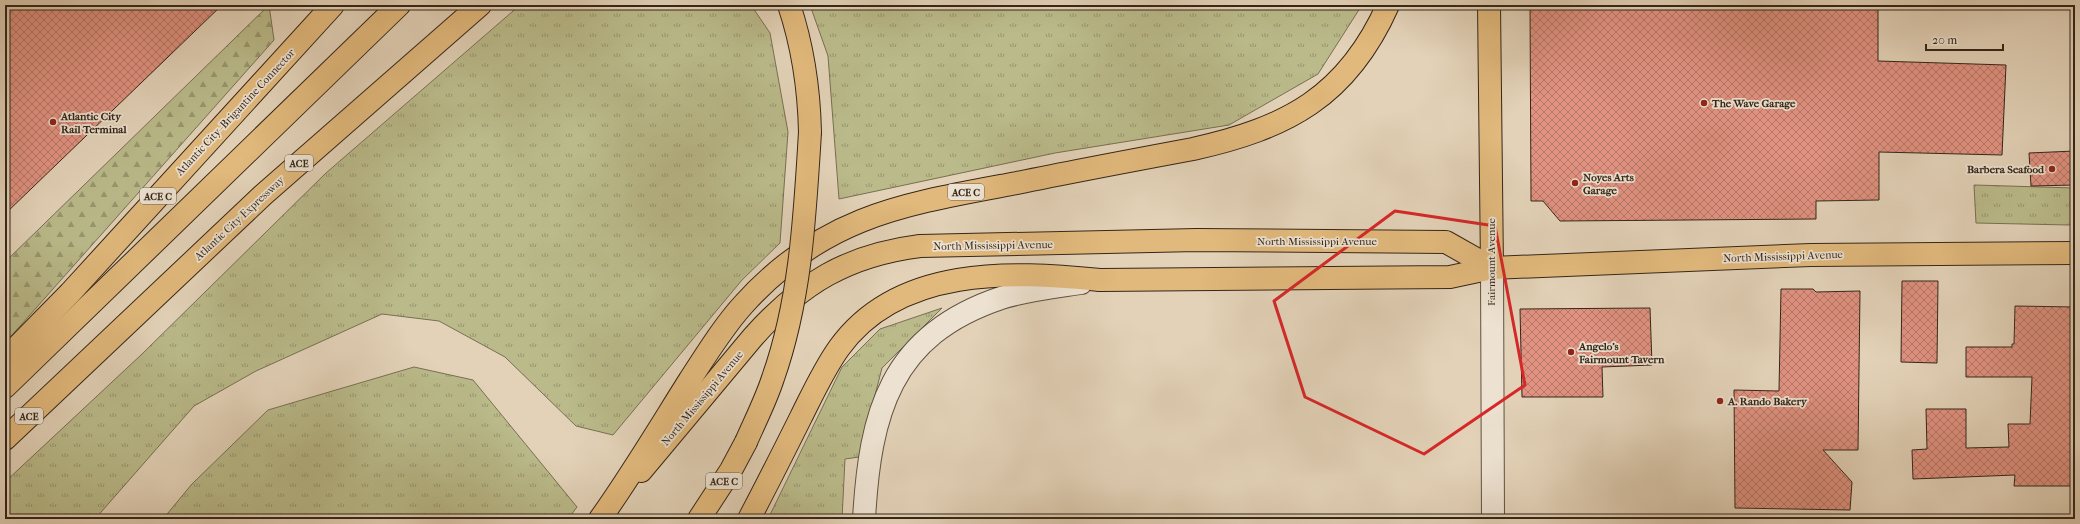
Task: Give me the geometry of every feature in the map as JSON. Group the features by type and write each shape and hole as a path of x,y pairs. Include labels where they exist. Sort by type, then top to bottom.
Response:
{"main road":[{"name":"Atlantic City–Brigantine Connector","path":"9,374 37,328 333,5"},
{"path":"9,374 59,335 399,5"},
{"name":"Atlantic City Expressway","path":"5,439 263,195 480,5"},
{"name":"ACE C","path":"699,519 713,500 746,442 773,377 790,314 802,244 810,132 809,98 802,44 789,5"},
{"name":"ACE C","path":"601,518 705,356 738,311 777,271 812,245 840,230 876,214 923,201 1193,149 1241,137 1269,127 1291,116 1332,87 1364,48 1377,28 1388,5"},
{"name":"Fairmount Avenue","path":"1489,5 1492,268"},
{"name":"North Mississippi Avenue","path":"601,518 772,316 812,283 832,271 868,256 920,246 1197,240 1446,242 1492,268"},
{"name":"North Mississippi Avenue","path":"749,519 827,367 851,333 882,307 899,297 958,279 1050,275 1100,280 1450,277 1492,268 1811,254 2075,253"}],"street":[{"name":"Fairmount Avenue","path":"1492,268 1493,519"},
{"path":"864,519 869,469 880,410 895,378 915,351 947,324 981,306 1024,292 1100,280"}],"highlighted area":[{"path":"1395,211 1495,226 1525,385 1424,454 1305,397 1274,301"}],"green space":[{"path":"269,5 274,40 5,343 5,262"},
{"path":"520,5 751,5 770,33 788,132 780,243 742,280 613,435 576,426 505,357 439,321 382,314 256,371 194,406 95,519 5,519 5,482 142,354 326,173"},
{"path":"810,5 1362,5 1318,74 1229,125 1055,153 839,199 828,56"},
{"path":"1974,185 2075,188 2075,220 2069,225 1976,223"},
{"path":"942,308 882,368 859,457 845,459 842,519 768,519 842,367 880,329"},
{"path":"414,367 473,380 577,507 568,519 163,519 192,484 268,410"}],"building":[{"name":"Atlantic City Rail Terminal","path":"5,5 222,5 5,214"},
{"name":"The Wave Garage","path":"1530,5 1878,5 1878,61 2006,65 2002,155 1879,152 1879,200 1816,201 1816,219 1560,221 1543,201 1531,201"},
{"name":"Barbera Seafood","path":"2075,151 2075,185 2031,186 2029,153"},
{"path":"1902,281 1938,281 1937,363 1901,362"},
{"path":"1781,289 1813,289 1816,292 1860,291 1858,450 1823,450 1852,482 1850,510 1735,508 1734,390 1779,391"},
{"path":"2015,306 2075,307 2075,486 2014,486 2015,475 1913,479 1912,450 1927,449 1926,409 1966,409 1966,448 2009,447 2008,424 2030,424 2032,377 1966,377 1966,347 2012,347 2012,344 2014,344"},
{"path":"1650,308 1652,365 1602,367 1603,397 1522,397 1520,309"}],"place":[{"name":"The Wave Garage","path":"1704,103"},
{"name":"Atlantic City Rail Terminal","path":"53,122"},
{"name":"Barbera Seafood","path":"2052,169"},
{"name":"Noyes Arts Garage","path":"1575,183"},
{"name":"Angelo's Fairmount Tavern","path":"1571,352"},
{"name":"A. Rando Bakery","path":"1720,401"}]}
